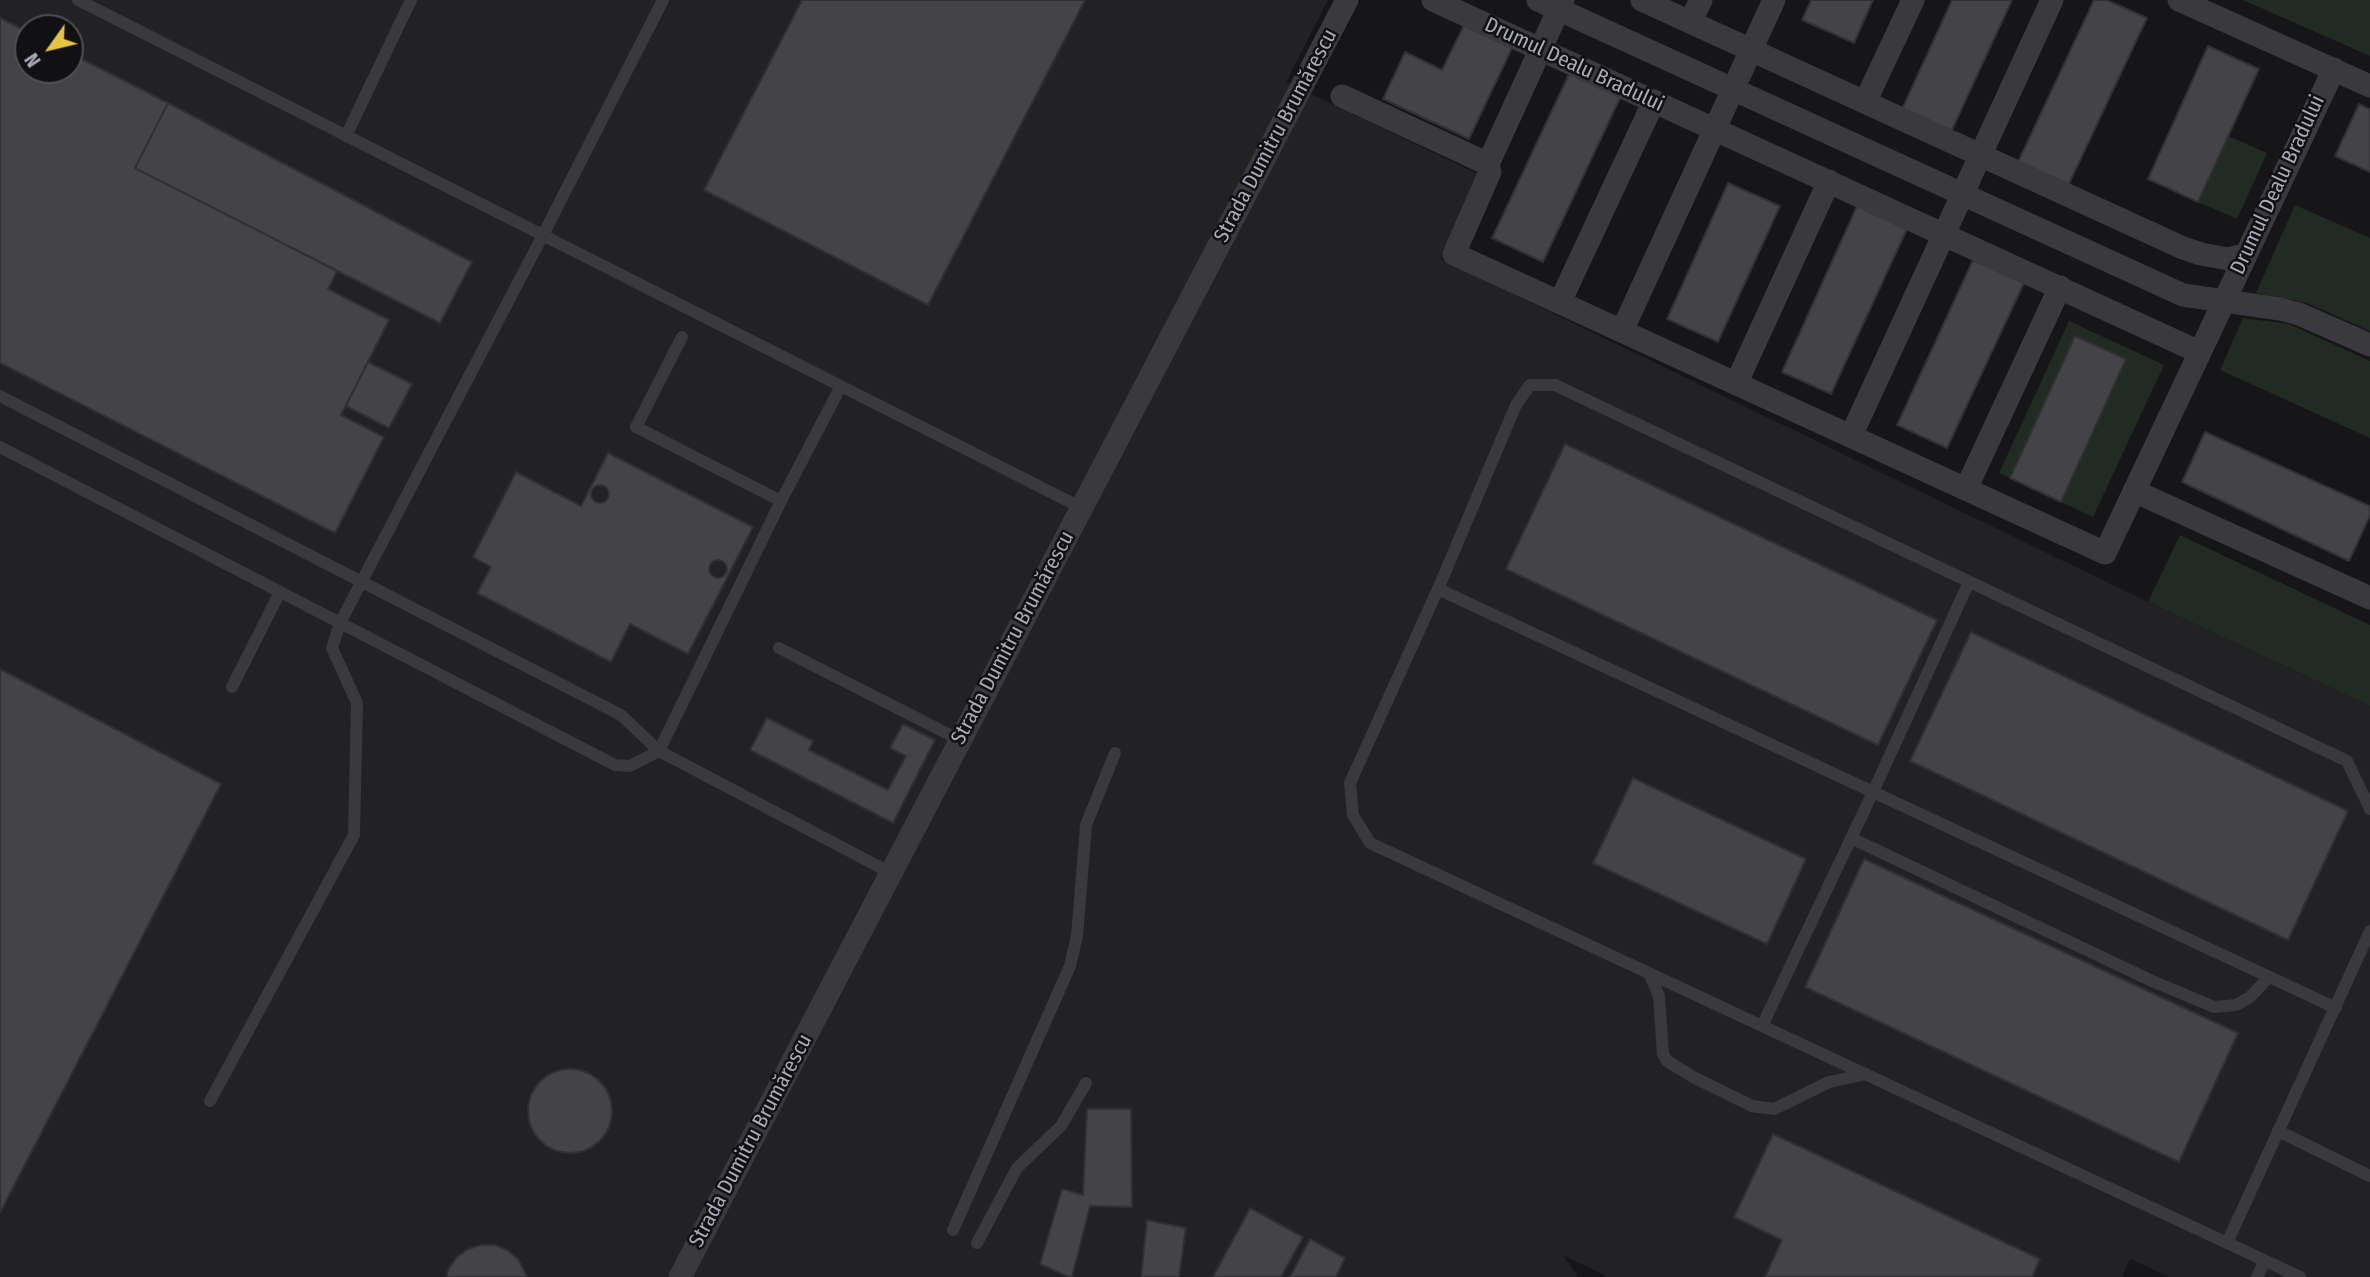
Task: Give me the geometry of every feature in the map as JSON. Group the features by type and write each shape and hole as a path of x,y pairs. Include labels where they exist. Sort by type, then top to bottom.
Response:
{"street":[{"name":"Strada Dumitru Brumărescu","path":"680,1277 1347,0"},
{"name":"Drumul Dealu Bradului","path":"1433,0 2199,352"},
{"path":"1642,0 2183,248 2228,259 2245,256"},
{"path":"1690,22 1701,0"},
{"path":"1622,331 1774,0"},
{"path":"1865,102 1913,0"},
{"path":"1852,436 2052,0"},
{"path":"2179,0 2370,86"},
{"name":"Drumul Dealu Bradului","path":"1553,3 1733,89 2183,295 2299,314 2370,345"},
{"path":"1553,3 1540,49 1488,164 1490,172 1454,254 1966,489 2060,287"},
{"name":"Drumul Dealu Bradului","path":"1966,489 2105,553 2334,69"},
{"path":"1342,96 1488,164"},
{"path":"1560,302 1654,101"},
{"path":"1736,384 1829,181"},
{"path":"2134,491 2369,596"}],"lane":[{"path":"78,0 1082,508"},
{"path":"346,135 411,0"},
{"path":"210,1101 354,835 357,704 332,648 340,623 663,0"},
{"path":"682,337 636,427 781,501"},
{"path":"2300,1277 1370,843 1353,815 1350,783 1438,589 1516,405 1530,385 1555,385 2347,761 2370,809"},
{"path":"0,447 615,765 629,766 659,751 781,501 841,386"},
{"path":"0,396 621,715 659,751 891,873"},
{"path":"1762,1026 1874,792 1969,582"},
{"path":"1438,589 2336,1008"},
{"path":"232,687 280,592"},
{"path":"779,648 960,740"},
{"path":"953,1230 1070,966 1077,936 1086,825 1115,753"},
{"path":"1852,838 2150,980 2214,1007 2236,1004 2250,997 2269,976"},
{"path":"2227,1243 2370,931"},
{"path":"1649,973 1659,996 1663,1054 1667,1061 1695,1079 1752,1106 1774,1109 1819,1086 1866,1074"},
{"path":"977,1243 1017,1168 1061,1126 1086,1083"},
{"path":"2278,1131 2370,1176"},
{"path":"2257,1277 2265,1261"}],"shaded area":[{"path":"0,0 1328,0 1286,82 1478,174 1441,259 2148,602 2370,706 2370,1277 2170,1277 2130,1259 2122,1277 1609,1277 1564,1256 1578,1277 0,1277"},
{"path":"2243,0 2370,0 2370,56"},
{"path":"2228,136 2267,153 2237,219 2198,202"},
{"path":"2295,205 2370,238 2370,331 2307,303 2256,293"},
{"path":"2243,318 2289,324 2370,361 2370,438 2220,370"},
{"path":"2069,321 2164,365 2093,517 2061,502 2125,359 2075,336 2010,478 1999,473"},
{"path":"2180,535 2370,625 2370,706 2148,602"}],"building":[{"path":"802,0 1085,0 928,305 704,190"},
{"path":"1811,0 1873,0 1854,43 1802,20"},
{"path":"1952,0 2012,0 1951,132 1902,109"},
{"path":"2094,0 2107,0 2147,18 2068,186 2018,162"},
{"path":"0,18 14,25 14,84 84,84 84,60 168,103 135,168 337,271 328,289 389,320 341,415 384,437 335,533 0,363"},
{"path":"1465,23 1513,46 1469,139 1383,99 1405,52 1442,70"},
{"path":"2208,46 2259,69 2198,202 2148,179"},
{"path":"1570,72 1621,96 1543,262 1492,238"},
{"path":"168,103 472,262 440,323 135,168"},
{"path":"2359,104 2370,109 2370,172 2335,156"},
{"path":"1728,183 1780,206 1718,342 1667,319"},
{"path":"1857,206 1907,229 1831,394 1782,372"},
{"path":"1973,260 2024,283 1947,448 1897,425"},
{"path":"2075,336 2126,359 2061,502 2010,478"},
{"path":"368,362 412,384 389,428 346,406"},
{"path":"2205,432 2370,506 2370,516 2349,561 2182,482"},
{"path":"1565,444 1937,620 1878,745 1506,569"},
{"path":"608,453 753,527 688,654 630,624 611,662 477,593 491,567 473,557 516,472 581,506"},
{"path":"600,485 606,488 609,494 606,500 600,503 594,500 591,494 594,488"},
{"path":"718,560 726,565 727,569 722,577 718,578 710,573 709,569 714,561"},
{"path":"1971,632 2348,811 2288,940 1910,761"},
{"path":"0,669 221,784 0,1213"},
{"path":"767,718 813,741 809,750 888,790 906,756 890,748 903,724 935,740 893,823 750,750"},
{"path":"1633,778 1806,859 1767,944 1593,863"},
{"path":"1864,859 2238,1033 2179,1162 1805,987"},
{"path":"570,1069 586,1072 600,1081 609,1095 612,1111 609,1127 600,1141 586,1150 570,1153 554,1150 540,1141 531,1127 528,1111 531,1095 540,1081 554,1072"},
{"path":"1087,1109 1131,1109 1132,1207 1090,1206 1072,1277 1069,1277 1040,1264 1062,1189 1083,1195"},
{"path":"1773,1134 2040,1259 2032,1277 1765,1277 1782,1240 1734,1217"},
{"path":"1250,1208 1303,1237 1281,1277 1213,1277"},
{"path":"1147,1220 1186,1228 1179,1277 1141,1277"},
{"path":"1310,1239 1345,1258 1336,1277 1290,1277"},
{"path":"495,1245 507,1250 518,1259 527,1277 446,1277 457,1257 468,1249"}]}
